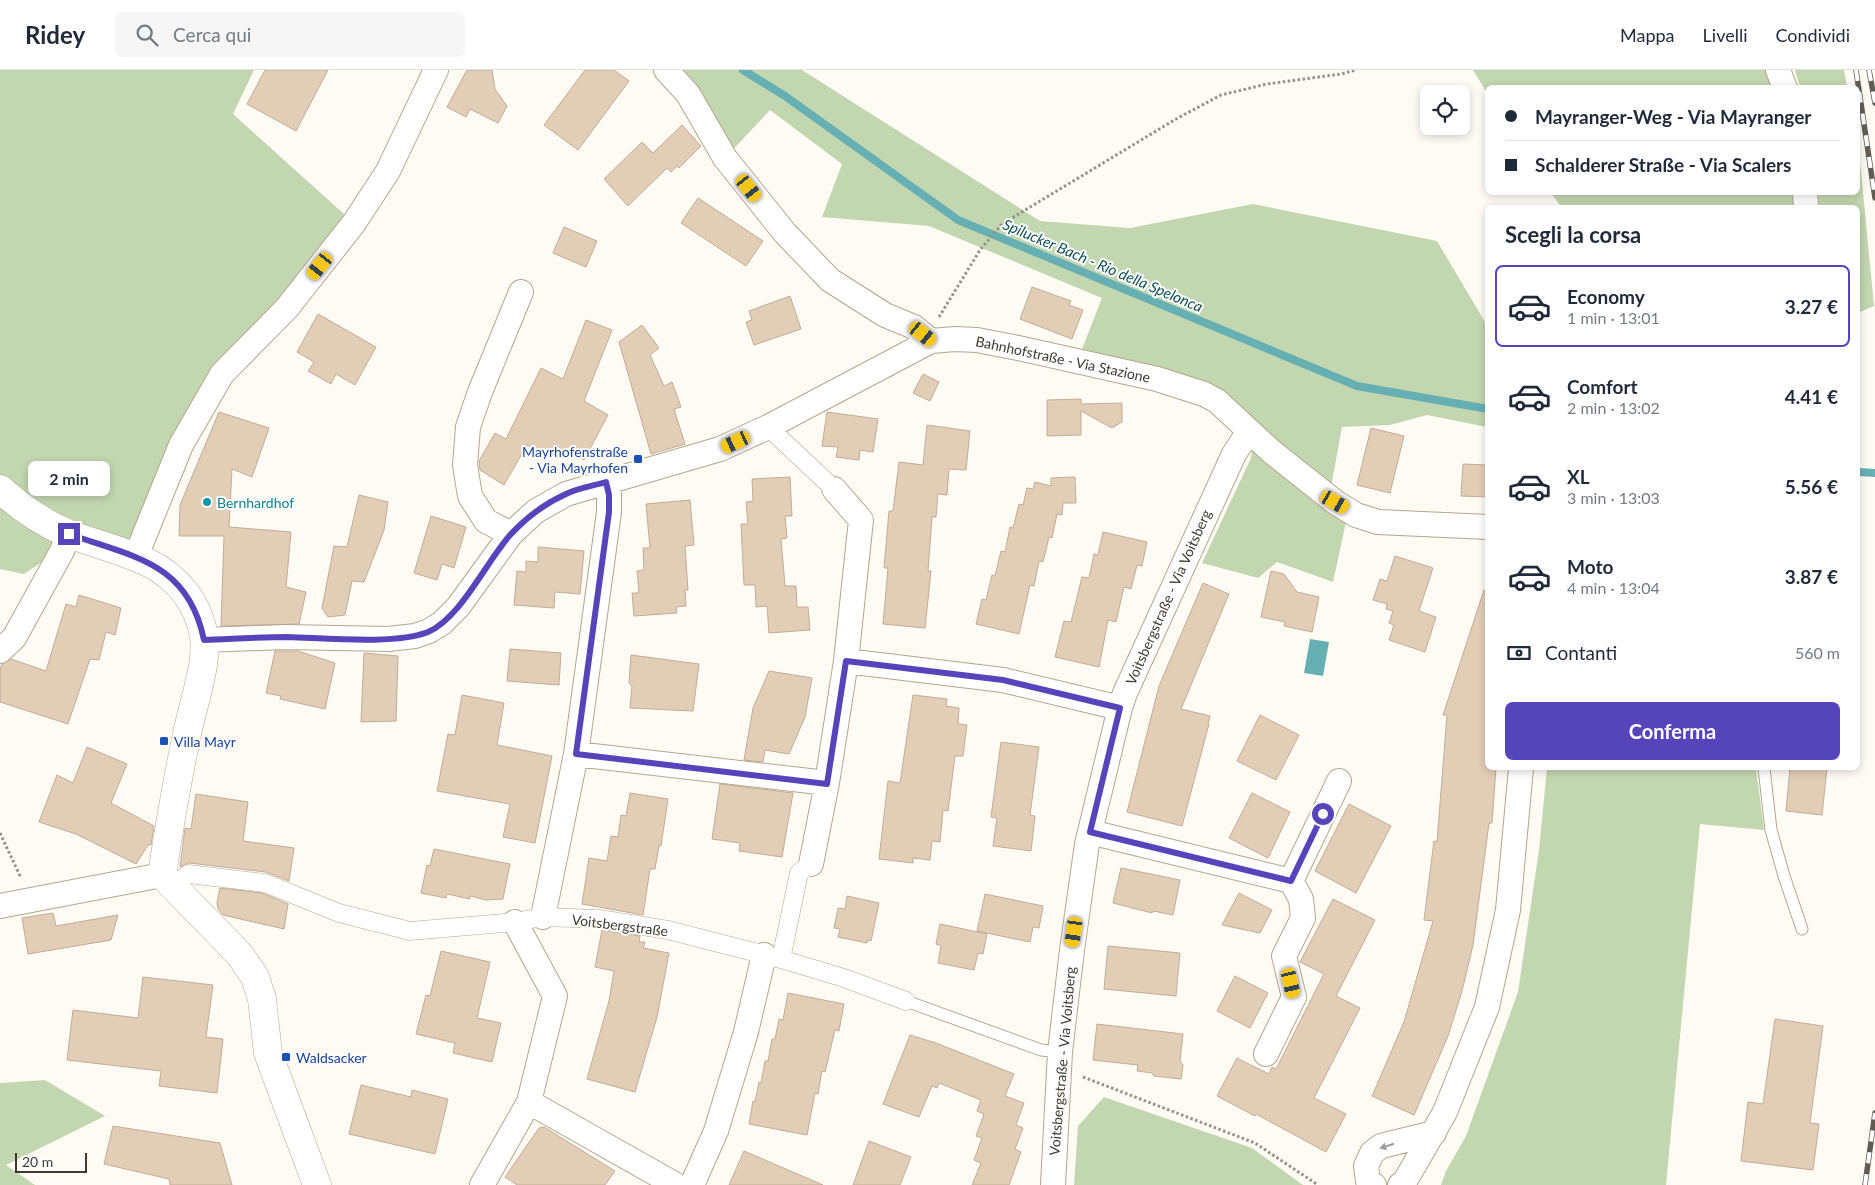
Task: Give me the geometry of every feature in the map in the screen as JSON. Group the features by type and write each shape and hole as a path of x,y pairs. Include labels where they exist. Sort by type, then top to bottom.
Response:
{"street":[{"path":"136,556 181,445 222,374 286,308 354,223 388,171 436,70"},
{"path":"666,70 688,94 725,158 785,233 830,280 885,315 914,327 931,341"},
{"path":"1778,70 1784,85"},
{"path":"511,534 486,521 470,496 465,464 468,426 521,292"},
{"name":"Bahnhofstraße - Via Stazione","path":"204,640 285,637 388,639 415,636 429,631 442,623 458,607 511,534 536,511 566,494 720,449 768,427 931,341 977,340 1157,378 1204,394 1217,401 1272,452 1335,502 1356,514 1378,522 1485,527"},
{"path":"692,1185 716,1131 746,1032 773,957 799,873 811,864 827,784 846,661 861,520 834,489 768,427"},
{"name":"Voitsbergstraße - Via Voitsberg","path":"1053,1185 1060,1060 1072,950 1090,832 1120,708 1125,693 1234,454 1249,431"},
{"path":"543,917 576,754 609,512 609,495 606,482"},
{"path":"0,489 21,507 45,523 69,534 136,556 170,576 186,593 200,622 204,640 202,666 179,770 168,881"},
{"path":"0,652 14,638 62,551 69,534"},
{"path":"846,661 1003,680 1120,708"},
{"path":"576,754 827,784"},
{"path":"1400,1185 1405,1181 1446,1112 1487,1007 1508,910 1521,770"},
{"path":"1291,881 1339,781"},
{"path":"1090,832 1291,881 1301,899 1303,918 1284,956 1294,997 1266,1054"},
{"name":"Voitsbergstraße","path":"168,881 188,874 265,883 339,913 410,932 515,922 543,917 599,919 668,930 773,957 844,978 906,1001"},
{"path":"0,906 168,881"},
{"path":"168,881 240,954 255,977 262,999 268,1053 317,1185"},
{"path":"482,1185 529,1102 555,996 515,922"},
{"path":"529,1102 676,1185"},
{"path":"1374,1185 1368,1181 1366,1166 1372,1153 1381,1146 1434,1133"}],"lane":[{"path":"1764,770 1771,830 1802,929"},
{"name":"Voitsbergstraße","path":"906,1001 1040,1050 1060,1060"}],"path":[{"path":"931,341 936,322 980,250 1002,224 1176,119 1221,95 1267,84 1341,74 1356,70"},
{"path":"0,833 31,901"},
{"path":"1060,1060 1255,1143 1318,1185"}],"green space":[{"path":"0,70 254,70 233,114 354,223 222,374 136,556 69,534 42,562 24,574 0,569"},
{"path":"666,70 802,70 1040,221 1130,228 1253,204 1437,241 1485,322 1485,427 1427,415 1390,425 1342,427 1331,487 1348,513 1333,582 1277,562 1258,578 1202,563 1251,458 1254,434 1241,406 1209,382 1082,349 1102,298 929,226 822,217 842,164 770,110 725,158"},
{"path":"1473,70 1769,70 1775,85 1485,85 1485,90"},
{"path":"1795,70 1844,70 1847,85 1799,85"},
{"path":"1860,164 1874,306 1860,312 1860,205 1819,205 1818,195 1860,195"},
{"path":"1552,195 1795,195 1795,205 1560,205"},
{"path":"1547,770 1756,770 1764,830 1700,824 1666,1185 1441,1185 1446,1171 1466,1136 1518,992 1539,850"},
{"path":"45,1080 105,1116 6,1165 35,1185 0,1185 0,1083"},
{"path":"1104,1097 1252,1148 1303,1185 1074,1185 1078,1126"}],"water":[{"path":"1310,639 1329,642 1323,676 1304,673"}],"building":[{"path":"265,70 328,70 296,131 247,104"},
{"path":"467,70 492,70 495,89 507,106 498,123 470,109 466,117 447,107"},
{"path":"585,70 614,70 629,81 578,150 544,125"},
{"path":"682,125 701,146 679,168 677,166 671,172 667,168 628,206 604,179 642,142 653,153"},
{"path":"698,198 763,241 746,266 681,223"},
{"path":"564,227 597,241 586,267 553,253"},
{"path":"1032,287 1071,301 1069,305 1083,310 1072,339 1020,319"},
{"path":"790,296 801,329 754,345 746,322 752,320 749,311"},
{"path":"318,314 376,347 355,385 336,374 331,384 308,371 314,362 297,352"},
{"path":"586,320 612,330 584,401 608,415 584,460 556,447 551,457 527,445 504,485 480,470 479,461 495,433 506,439 541,368 563,379"},
{"path":"642,325 659,348 650,355 664,386 672,382 681,407 674,409 685,444 651,454 619,342"},
{"path":"923,374 939,382 930,401 913,393"},
{"path":"1081,399 1081,404 1122,403 1122,422 1112,428 1081,411 1081,435 1047,436 1047,400"},
{"path":"219,412 269,428 252,477 232,469 229,527 291,532 286,587 306,592 299,624 221,626 224,536 179,536 180,505"},
{"path":"827,412 878,419 873,452 860,450 859,460 836,457 838,447 822,446"},
{"path":"927,425 970,431 966,470 949,469 947,495 938,494 936,517 932,517 928,571 931,571 925,628 883,624 888,568 884,568 889,511 893,511 899,462 923,465"},
{"path":"1371,428 1404,436 1390,493 1357,485"},
{"path":"1463,464 1485,465 1485,497 1461,496"},
{"path":"790,477 792,516 785,516 787,538 781,539 785,586 796,586 797,607 808,607 810,630 769,633 767,606 756,607 755,585 744,585 741,524 748,524 746,502 753,501 752,479"},
{"path":"1075,477 1076,503 1063,503 1062,515 1057,514 1052,538 1049,537 1043,562 1039,561 1034,586 1030,585 1019,634 976,624 982,599 986,600 992,575 995,576 1001,551 1005,552 1010,527 1013,528 1019,504 1023,505 1027,488 1033,489 1035,482 1051,486 1051,478"},
{"path":"359,495 388,502 384,530 364,582 352,581 345,615 328,617 322,608 334,546 347,547"},
{"path":"690,500 694,545 685,546 688,590 685,590 686,606 676,607 677,613 634,616 632,593 639,593 637,571 644,570 643,548 650,548 646,504"},
{"path":"431,516 466,527 454,568 442,564 437,580 414,573"},
{"path":"1103,532 1147,542 1142,566 1137,565 1131,589 1124,587 1116,622 1108,620 1099,667 1055,657 1064,621 1071,622 1082,577 1089,578 1094,554 1098,555"},
{"path":"538,547 584,551 580,594 555,592 554,608 514,605 517,571 526,572 526,561 538,562"},
{"path":"1395,556 1433,568 1419,611 1436,617 1425,652 1389,640 1394,625 1389,623 1393,611 1386,609 1387,604 1373,600 1380,579 1387,581"},
{"path":"1271,571 1284,574 1297,592 1319,597 1312,632 1284,626 1285,622 1261,617"},
{"path":"1203,583 1229,594 1181,709 1210,716 1182,826 1127,812 1159,686"},
{"path":"1485,590 1485,770 1496,770 1492,823 1489,823 1473,945 1462,991 1448,1036 1414,1115 1372,1096 1404,1022 1433,921 1424,920 1434,841 1437,842 1447,715 1443,715"},
{"path":"79,595 121,608 115,635 106,632 99,660 90,659 68,724 0,702 0,669 2,664 11,659 46,671 66,604 76,607"},
{"path":"510,649 561,653 559,685 507,681"},
{"path":"275,651 298,651 335,663 325,709 280,699 281,696 266,693"},
{"path":"364,653 398,656 396,721 361,722"},
{"path":"631,655 699,664 693,711 630,708 632,687 629,683"},
{"path":"769,671 812,678 805,717 789,754 765,750 763,762 744,760 753,708"},
{"path":"462,695 504,703 497,745 552,756 535,843 503,837 510,804 437,791 448,734 455,735"},
{"path":"913,695 947,699 946,706 959,708 958,724 967,725 963,756 955,756 948,811 943,810 940,842 932,841 930,860 913,858 913,863 879,859 888,781 900,783"},
{"path":"1260,715 1299,735 1276,780 1237,761"},
{"path":"1001,742 1039,747 1030,815 1035,816 1031,851 993,846 997,818 991,817"},
{"path":"87,747 127,764 111,803 154,826 151,845 148,845 136,864 76,834 39,822 57,775 73,783"},
{"path":"1790,770 1827,770 1822,815 1786,811"},
{"path":"720,784 793,793 782,857 739,851 740,843 712,839"},
{"path":"630,793 668,799 661,846 659,846 655,869 650,869 643,915 582,904 589,858 607,861 611,836 618,837 621,815 626,816"},
{"path":"1252,793 1290,812 1268,858 1229,838"},
{"path":"196,794 248,802 243,841 294,848 289,881 266,872 189,863 180,867 185,828 191,829"},
{"path":"1349,804 1391,826 1356,893 1315,871"},
{"path":"434,849 510,864 503,899 486,900 470,896 470,899 447,894 446,898 421,893 427,865 430,866"},
{"path":"1121,868 1180,880 1173,915 1153,911 1152,913 1113,903"},
{"path":"220,888 262,893 288,904 284,929 223,915 218,909 217,902"},
{"path":"1239,893 1272,910 1260,933 1222,925"},
{"path":"985,894 1043,906 1039,928 1033,927 1030,942 977,931"},
{"path":"847,896 879,903 871,941 867,940 867,943 838,937 840,929 834,928 838,908 845,909"},
{"path":"1333,899 1375,920 1336,996 1360,1008 1314,1098 1346,1114 1326,1152 1256,1114 1255,1116 1217,1096 1237,1058 1269,1074 1272,1067 1276,1069 1324,974 1300,962"},
{"path":"53,913 56,926 118,915 111,940 28,954 22,918"},
{"path":"940,924 987,934 983,954 978,953 974,970 938,963 941,946 936,944"},
{"path":"602,930 640,936 639,942 645,942 643,948 669,953 657,1017 635,1092 587,1079 609,1001 614,971 595,967"},
{"path":"1108,946 1180,953 1176,996 1104,989"},
{"path":"441,951 490,962 477,1018 501,1023 492,1062 453,1053 455,1043 416,1034 426,995 430,996"},
{"path":"1235,976 1268,993 1250,1028 1217,1011"},
{"path":"143,977 213,985 206,1037 223,1039 217,1093 159,1086 161,1071 67,1060 73,1010 138,1018"},
{"path":"788,993 844,1004 839,1031 835,1030 825,1072 822,1071 818,1094 815,1093 807,1135 749,1124 753,1101 755,1102 759,1082 761,1083 765,1061 768,1061 772,1039 775,1039 779,1019 783,1020"},
{"path":"1775,1019 1823,1026 1810,1123 1819,1124 1813,1170 1741,1161 1748,1102 1763,1104"},
{"path":"1097,1024 1183,1034 1180,1061 1183,1065 1181,1079 1154,1076 1152,1073 1137,1071 1138,1065 1093,1060"},
{"path":"910,1035 936,1043 1014,1074 1005,1096 1024,1103 1016,1125 1023,1128 1015,1149 1021,1152 1009,1185 972,1185 981,1163 974,1160 982,1138 976,1136 984,1114 977,1111 981,1100 939,1083 937,1088 932,1086 919,1117 883,1104"},
{"path":"361,1085 411,1097 412,1090 448,1099 435,1154 349,1134"},
{"path":"113,1126 220,1143 232,1185 170,1185 169,1179 104,1164"},
{"path":"544,1127 615,1171 605,1185 517,1185 505,1177 539,1128"},
{"path":"869,1141 911,1157 900,1185 853,1185"},
{"path":"744,1151 823,1185 729,1185"}],"waterway":[{"name":"Spilucker Bach - Rio della Spelonca","path":"743,70 785,96 958,220 1357,386 1485,408"},
{"name":"Spilucker Bach - Rio della Spelonca","path":"1860,472 1875,473"}],"railway":[{"path":"1856,70 1858,85"},
{"path":"1869,70 1875,103"},
{"path":"1860,97 1875,198"},
{"path":"1865,1185 1875,1113"}],"place":[{"name":"Mayrhofenstraße - Via Mayrhofen","path":"638,459"},
{"name":"Bernhardhof","path":"207,502"},
{"name":"Villa Mayr","path":"164,741"},
{"name":"Waldsacker","path":"286,1057"}],"route":[{"path":"69,534 136,556 170,576 186,593 195,608 204,640 285,637 388,639 415,636 429,631 442,623 458,607 511,534 536,511 566,494 606,482 609,495 609,512 576,754 827,784 846,661 1003,680 1120,708 1090,832 1291,881 1323,814"}]}
